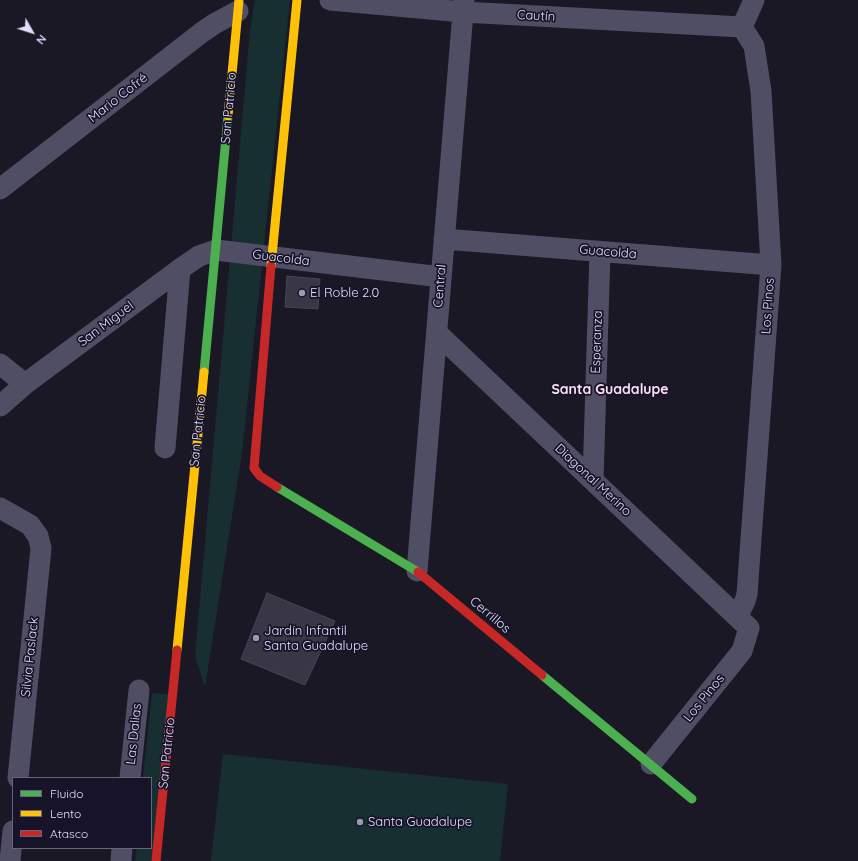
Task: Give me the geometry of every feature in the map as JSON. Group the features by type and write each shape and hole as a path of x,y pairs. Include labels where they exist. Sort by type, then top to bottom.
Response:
{"main road":[{"path":"272,257 297,0"},
{"name":"San Patricio","path":"156,861 216,250 238,5"},
{"name":"Cerrillos","path":"272,257 254,464 256,472 265,480 417,571 692,799"}],"street":[{"name":"Cautín","path":"330,0 464,6 742,27"},
{"path":"742,27 754,0"},
{"name":"Mario Cofré","path":"0,189 238,5"},
{"name":"Central","path":"417,571 464,6"},
{"name":"Los Pinos","path":"651,764 742,651 771,265 761,90 754,46 742,27"},
{"name":"Guacolda","path":"444,239 771,265"},
{"name":"Guacolda","path":"216,250 441,277"},
{"name":"San Miguel","path":"0,406 25,384 180,269 199,256 216,250"},
{"name":"Esperanza","path":"593,480 600,252"},
{"path":"166,448 180,269"},
{"name":"Diagonal Merino","path":"437,333 743,622"},
{"path":"0,364 25,384"},
{"name":"Silvia Paslack","path":"0,508 30,525 38,536 41,548 18,777"},
{"name":"Las Dalias","path":"130,777 139,690"},
{"path":"10,861 12,841"},
{"path":"121,861 122,849"}],"green space":[{"path":"255,0 290,0 242,453 205,687 195,656 250,30"},
{"path":"152,693 169,694 152,861 135,861 137,849 152,849 152,777 143,777"},
{"name":"Santa Guadalupe","path":"223,754 508,784 500,861 211,861"}],"building":[{"name":"El Roble 2.0","path":"287,276 320,279 318,309 285,307"},
{"path":"267,593 335,621 305,685 241,659"}],"traffic: fast":[{"path":"204,372 228,116"},
{"path":"277,487 418,572"},
{"path":"542,675 692,799"}],"traffic: slow":[{"path":"228,116 239,0"},
{"path":"271,266 297,0"},
{"path":"177,650 204,372"}],"traffic: jam":[{"path":"271,266 254,468 260,476 277,487"},
{"path":"418,572 542,675"},
{"path":"156,861 177,650"}],"place":[{"name":"El Roble 2.0","path":"302,293"},
{"name":"Jardín Infantil Santa Guadalupe","path":"256,638"},
{"name":"Santa Guadalupe","path":"360,822"}],"district":[{"name":"Santa Guadalupe","path":"610,390"}]}
